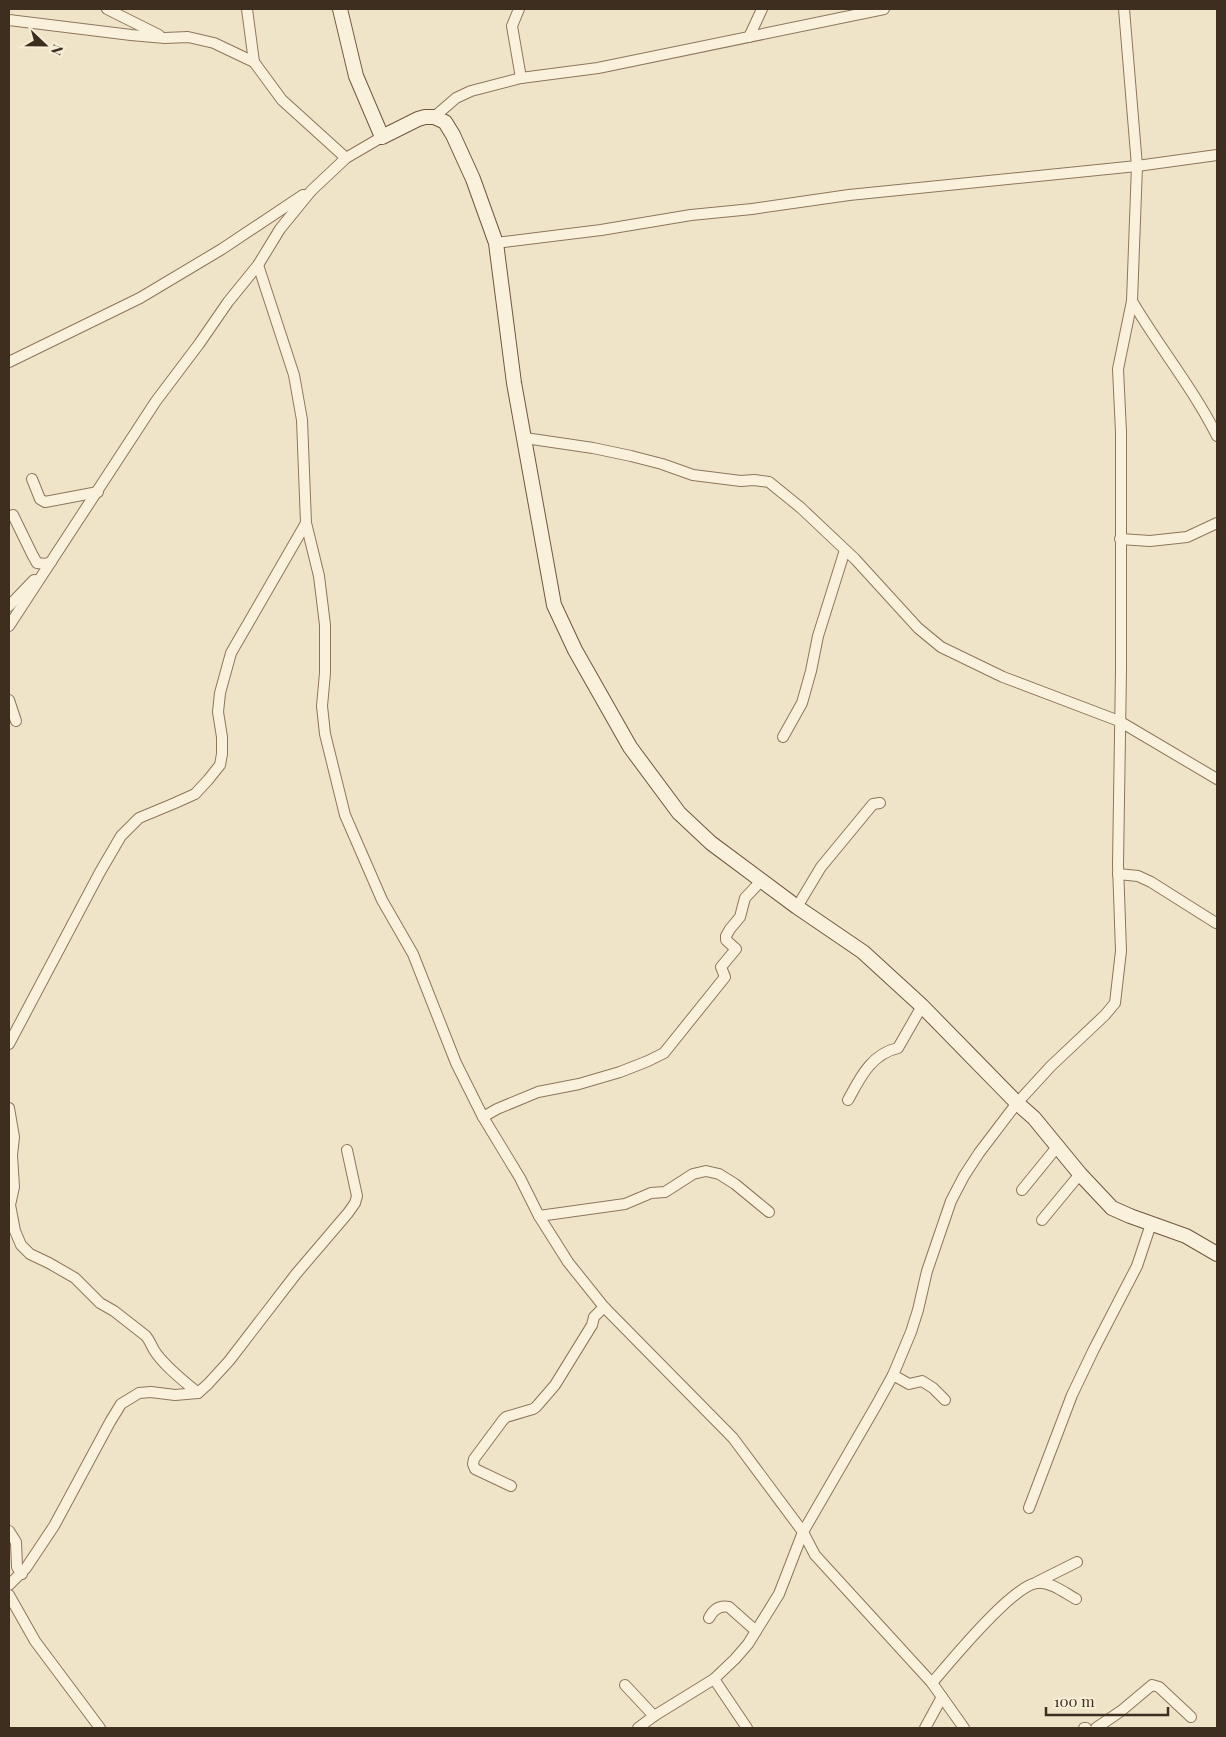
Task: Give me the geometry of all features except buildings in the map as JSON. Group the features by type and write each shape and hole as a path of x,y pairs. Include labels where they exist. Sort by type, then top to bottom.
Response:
{"street":[{"path":"107,9 165,38"},
{"path":"247,9 254,62"},
{"path":"340,9 356,76 382,137"},
{"path":"519,9 512,26 521,78"},
{"path":"749,37 762,9"},
{"path":"434,117 456,98 470,91 521,78 598,68 884,9"},
{"path":"638,1728 714,1679 735,1659 756,1631 779,1594 803,1532 892,1375 916,1318 927,1271 952,1201 964,1176 1017,1103 1051,1066 1105,1016 1115,1002 1121,951 1118,874 1121,670 1121,432 1118,369 1132,301 1137,166 1124,9"},
{"path":"9,20 165,38 188,37 214,42 254,62 282,100 346,158"},
{"path":"9,626 156,401 200,344 228,302 258,265 280,228 311,190 346,158 382,137 425,117 434,117 445,122 473,179 496,243 514,383 554,605 575,650 630,747 679,813 711,843 797,907 863,952 922,1006 1034,1118 1080,1174 1112,1208 1186,1236 1217,1254"},
{"path":"496,243 849,195 1137,166 1217,155"},
{"path":"9,362 140,298 222,249 311,190"},
{"path":"258,265 294,375 302,420 306,523 320,576 326,625 322,706 325,734 345,815 382,900 413,954 456,1063 483,1117 520,1178 539,1216 568,1262 604,1307 733,1438 803,1532 815,1555 932,1682 964,1728"},
{"path":"1132,301 1209,419 1217,436"},
{"path":"525,438 622,454 662,464 693,475 741,481 769,482 801,508 845,550 918,628 942,647 1003,677 1119,721 1217,779"},
{"path":"32,479 40,499 45,502 98,492"},
{"path":"13,515 37,563 46,564 49,567"},
{"path":"9,1044 95,881 121,836 139,818 194,794 220,765 222,737 218,712 220,693 231,653 306,523"},
{"path":"1120,539 1150,541 1187,537 1217,523"},
{"path":"783,737 802,703 818,636 845,550"},
{"path":"9,605 49,567"},
{"path":"9,700 16,721"},
{"path":"797,907 821,867 858,820 873,804 880,803"},
{"path":"1118,874 1138,876 1151,882 1216,922"},
{"path":"483,1117 538,1092 579,1084 620,1072 664,1053 724,977 721,967 736,949 726,940 726,936 740,917 745,898 761,881"},
{"path":"848,1100 865,1070 873,1061 887,1051 898,1048 922,1006"},
{"path":"9,1108 14,1137 12,1155 14,1187 10,1205 20,1245 30,1254 49,1262 75,1278 100,1302 146,1336 154,1350 181,1380 198,1393"},
{"path":"1022,1190 1057,1146"},
{"path":"9,1585 22,1574 54,1526 121,1404 139,1393 151,1392 175,1395 198,1393 229,1361 296,1274 355,1203 357,1196 347,1150"},
{"path":"539,1216 625,1204 651,1193 665,1192 693,1174 706,1171 719,1174 735,1184 769,1212"},
{"path":"1042,1220 1080,1174"},
{"path":"1029,1508 1072,1395 1137,1266 1152,1224"},
{"path":"511,1486 476,1469 473,1464 474,1460 503,1420 533,1409 555,1385 592,1325 594,1317 604,1307"},
{"path":"892,1375 909,1384 922,1381 933,1388 945,1400"},
{"path":"9,1531 16,1542 17,1567 22,1574"},
{"path":"932,1682 999,1608 1027,1586 1037,1583 1077,1562"},
{"path":"1037,1583 1046,1584 1076,1599"},
{"path":"9,1595 34,1641 100,1728"},
{"path":"709,1618 712,1612 719,1607 729,1607 756,1631"},
{"path":"714,1679 747,1728"},
{"path":"625,1685 654,1716"},
{"path":"1096,1728 1121,1711 1152,1685 1158,1687 1191,1717"},
{"path":"925,1728 942,1697"}]}
